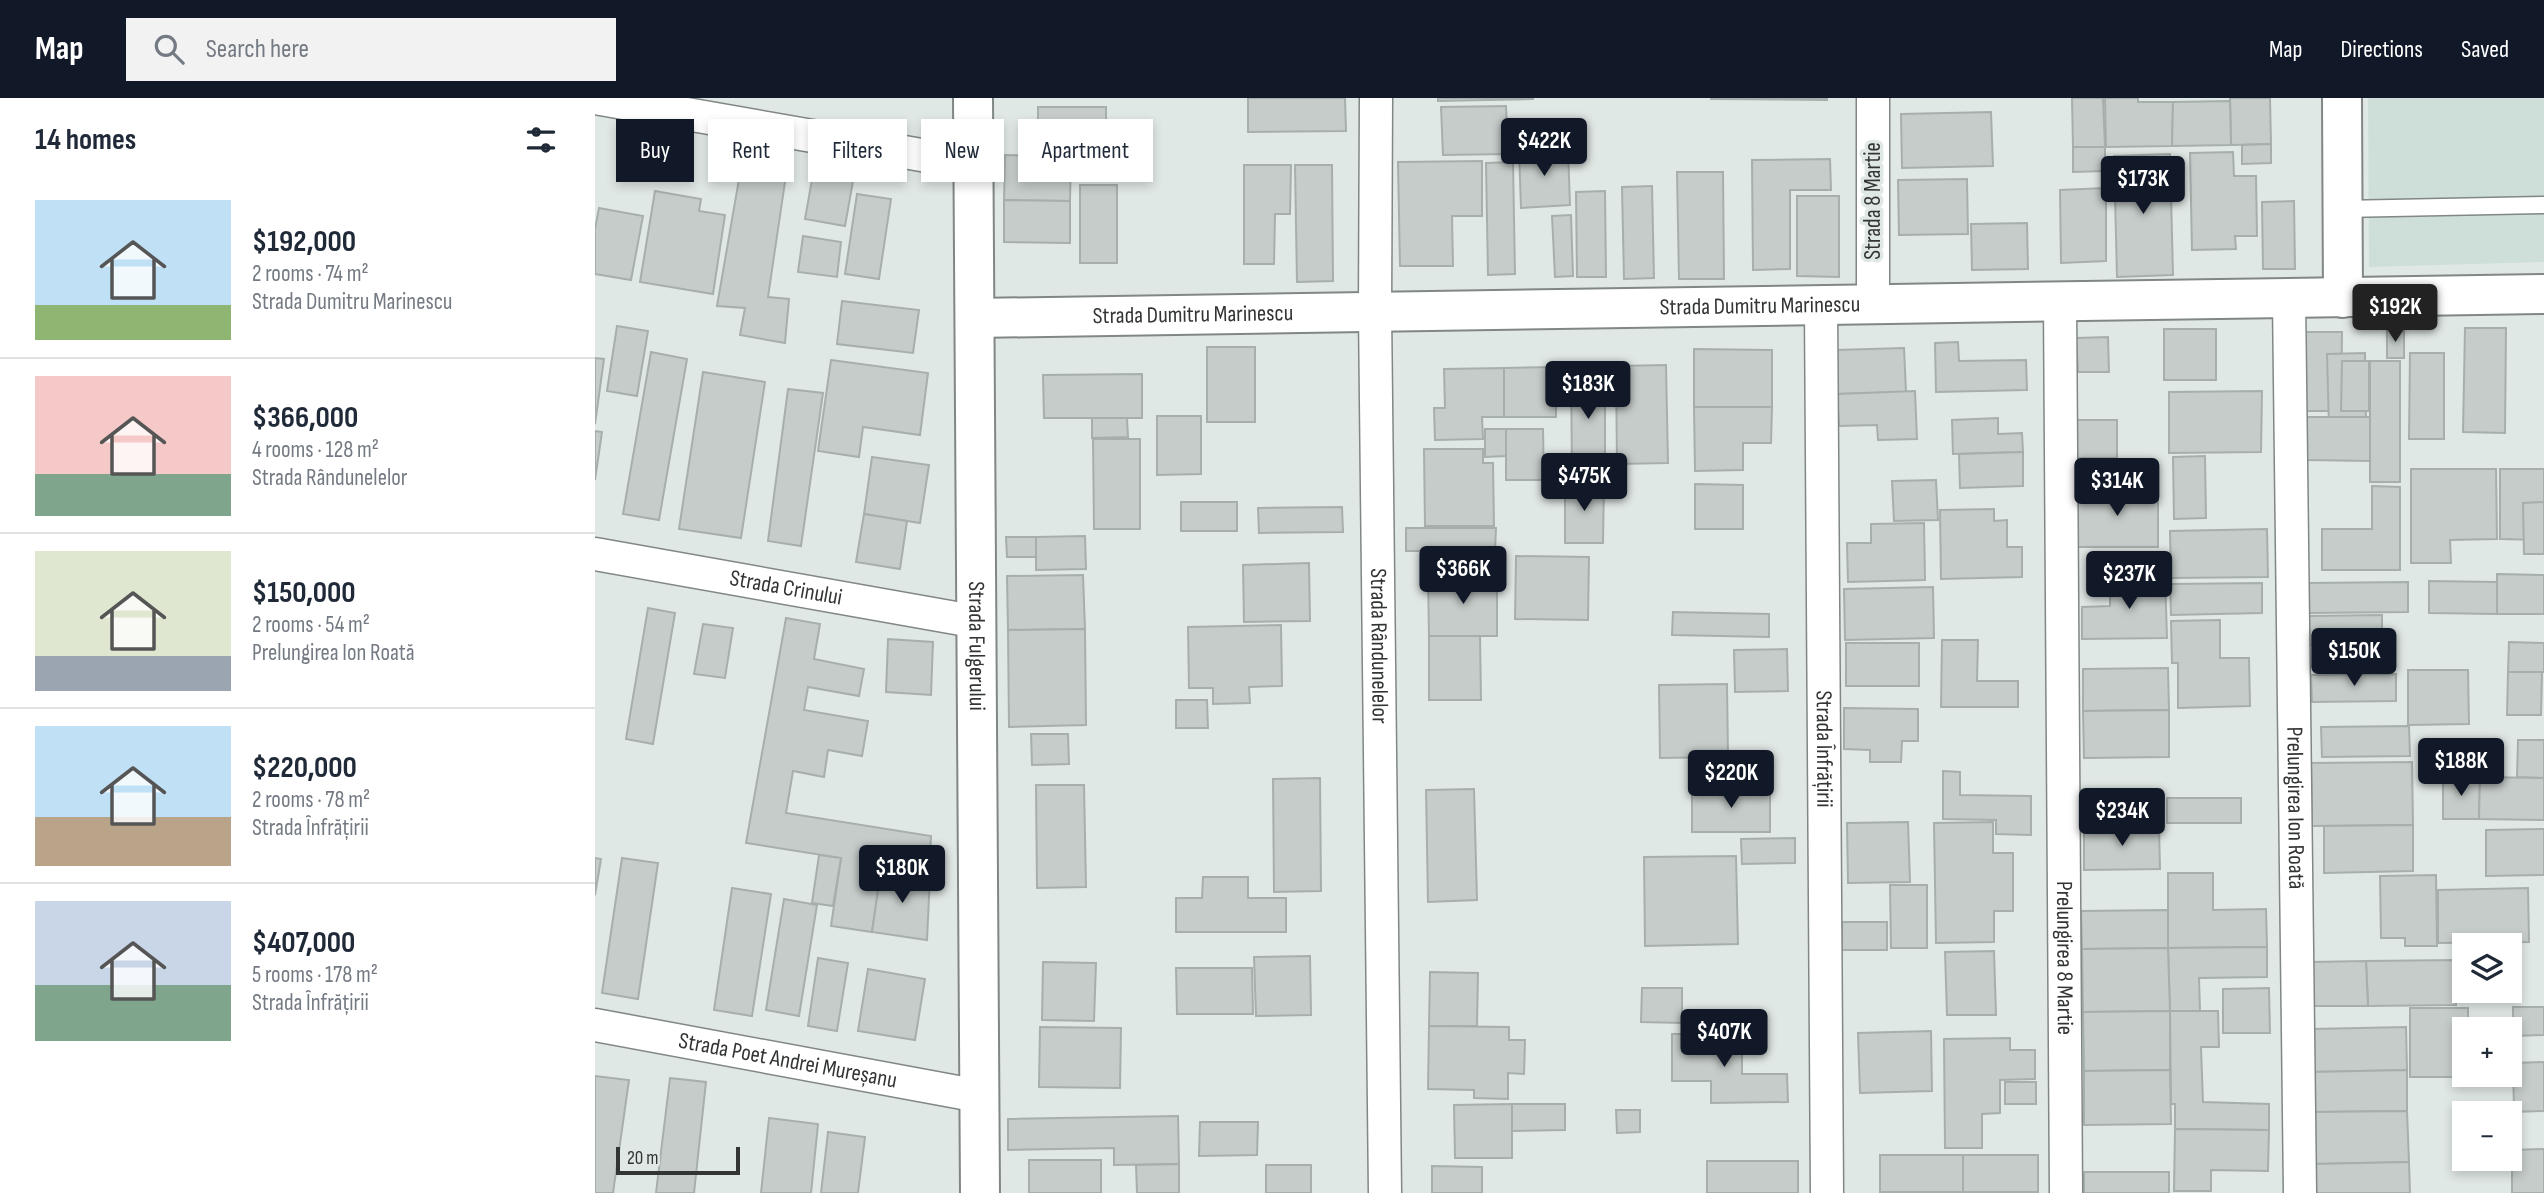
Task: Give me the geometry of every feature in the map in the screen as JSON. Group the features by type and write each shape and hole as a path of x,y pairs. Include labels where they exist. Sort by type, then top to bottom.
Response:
{"street":[{"path":"595,98 921,155"},
{"name":"Strada Fulgerului","path":"973,98 973,119"},
{"name":"Strada Rândunelelor","path":"1376,98 1375,312 1385,1193"},
{"name":"Strada 8 Martie","path":"1873,98 1873,305"},
{"path":"2342,98 2343,298"},
{"name":"Strada Fulgerului","path":"973,182 981,1193"},
{"name":"Strada Dumitru Marinescu","path":"976,318 2544,294"},
{"name":"Prelungirea Ion Roată","path":"2289,299 2300,1193"},
{"name":"Prelungirea 8 Martie","path":"2060,302 2066,1193"},
{"name":"Strada Înfrățirii","path":"1821,306 1827,1193"},
{"name":"Strada Crinului","path":"595,554 978,622"},
{"name":"Strada Poet Andrei Mureșanu","path":"595,1024 979,1096"}],"lane":[{"path":"2342,209 2544,205"}],"shaded area":[{"path":"2368,98 2544,98 2544,262 2369,267"}],"building":[{"path":"1248,98 1345,98 1346,131 1248,132"},
{"path":"1438,98 1533,98 1533,99 1438,101"},
{"path":"1827,98 1827,100 1711,99"},
{"path":"2072,98 2103,98 2105,147 2073,147"},
{"path":"2105,98 2173,102 2172,146 2106,147"},
{"path":"2230,98 2270,98 2271,144 2231,145"},
{"path":"2230,101 2231,145 2172,146 2173,102"},
{"path":"1506,106 1508,154 1443,155 1441,107"},
{"path":"1038,107 1106,107 1106,119 1038,119"},
{"path":"1991,112 1993,166 1902,168 1901,114"},
{"path":"2271,144 2271,163 2242,164 2242,145"},
{"path":"2073,147 2105,147 2105,171 2073,172"},
{"path":"1568,149 1570,205 1521,208 1519,151"},
{"path":"2233,152 2234,176 2256,176 2257,236 2235,236 2236,249 2192,250 2190,153"},
{"path":"2170,154 2173,275 2117,277 2114,156"},
{"path":"1005,155 1018,155 1018,182 1070,182 1070,201 1004,200"},
{"path":"1830,159 1831,190 1790,190 1790,269 1753,270 1752,160"},
{"path":"1482,161 1482,216 1452,216 1453,266 1400,266 1398,162"},
{"path":"1513,162 1515,274 1488,275 1486,163"},
{"path":"1244,165 1291,165 1290,214 1275,214 1274,264 1244,264"},
{"path":"1295,165 1332,165 1333,281 1297,282"},
{"path":"1677,172 1723,172 1724,279 1679,279"},
{"path":"1967,179 1968,234 1899,235 1898,180"},
{"path":"738,182 785,182 768,297 789,299 785,343 740,335 745,308 717,306"},
{"path":"812,182 853,182 845,226 805,219"},
{"path":"1080,185 1117,185 1117,263 1080,263"},
{"path":"1652,186 1654,278 1624,279 1622,187"},
{"path":"2106,188 2106,261 2061,263 2060,190"},
{"path":"655,191 701,199 699,211 725,215 713,294 640,282"},
{"path":"1605,191 1606,277 1577,277 1576,192"},
{"path":"857,194 891,199 879,279 845,274"},
{"path":"1797,196 1839,196 1839,277 1797,276"},
{"path":"1004,200 1070,201 1070,243 1004,242"},
{"path":"2294,201 2295,269 2263,269 2262,202"},
{"path":"599,208 643,216 631,280 595,274 595,229"},
{"path":"1571,215 1573,276 1555,277 1552,216"},
{"path":"2027,223 2028,269 1972,270 1971,224"},
{"path":"803,236 841,242 837,277 798,272"},
{"path":"842,301 919,310 913,353 837,344"},
{"path":"617,326 648,331 637,396 607,391"},
{"path":"2465,328 2506,328 2505,433 2463,432"},
{"path":"2164,329 2216,329 2216,380 2164,380"},
{"path":"2387,329 2404,329 2404,358 2387,358"},
{"path":"2305,332 2342,332 2341,411 2305,411"},
{"path":"2108,337 2109,372 2078,372 2076,338"},
{"path":"1958,342 1959,361 2026,360 2027,390 1936,392 1935,343"},
{"path":"1207,347 1255,347 1255,422 1207,422"},
{"path":"1904,348 1906,392 1837,394 1836,350"},
{"path":"1694,349 1772,350 1772,407 1694,407"},
{"path":"651,352 687,359 659,520 623,514"},
{"path":"2365,353 2366,426 2329,427 2327,354"},
{"path":"2410,353 2444,353 2444,439 2409,439"},
{"path":"595,358 604,359 595,424"},
{"path":"831,360 928,373 920,435 863,427 859,457 818,451"},
{"path":"2342,361 2369,361 2369,411 2341,411"},
{"path":"2370,361 2400,361 2400,482 2370,482"},
{"path":"1666,365 1668,463 1617,464 1616,366"},
{"path":"1556,367 1556,417 1504,417 1504,368"},
{"path":"1504,368 1504,417 1482,417 1483,439 1435,440 1434,408 1445,408 1444,369"},
{"path":"1571,371 1605,371 1605,471 1572,471"},
{"path":"703,372 765,382 741,538 679,529"},
{"path":"1142,374 1142,418 1044,418 1043,375"},
{"path":"788,389 823,393 801,546 768,541"},
{"path":"1915,391 1917,439 1878,440 1877,425 1839,426 1837,394"},
{"path":"2262,391 2261,452 2169,453 2169,392"},
{"path":"1694,407 1772,407 1771,443 1743,443 1743,470 1695,471"},
{"path":"1157,416 1201,416 1201,474 1157,475"},
{"path":"2307,417 2370,417 2370,461 2307,460"},
{"path":"1092,418 1127,418 1128,437 1092,438"},
{"path":"1998,418 1998,434 2022,433 2023,452 1953,454 1952,420"},
{"path":"2075,420 2117,420 2117,458 2074,458"},
{"path":"1485,429 1506,429 1506,456 1485,457"},
{"path":"1506,429 1543,429 1544,480 1506,480"},
{"path":"595,431 602,432 595,480"},
{"path":"1093,439 1140,439 1140,529 1094,529"},
{"path":"1424,449 1483,449 1483,463 1493,463 1494,526 1425,526"},
{"path":"2023,452 2023,486 1960,488 1959,454"},
{"path":"2205,456 2206,518 2174,519 2173,457"},
{"path":"872,457 929,465 920,523 864,514"},
{"path":"2411,469 2496,469 2497,539 2450,540 2451,563 2411,563"},
{"path":"2500,469 2544,469 2544,540 2500,539"},
{"path":"1936,480 1938,520 1894,521 1892,481"},
{"path":"1565,483 1604,483 1603,543 1565,543"},
{"path":"1695,484 1743,485 1743,529 1695,529"},
{"path":"2372,486 2400,487 2400,570 2322,570 2322,529 2372,529"},
{"path":"2076,489 2158,490 2158,547 2076,547"},
{"path":"1181,502 1237,502 1237,531 1181,531"},
{"path":"2544,502 2544,554 2524,554 2523,503"},
{"path":"1342,507 1343,532 1259,533 1258,508"},
{"path":"1994,509 1994,521 2007,520 2007,547 2022,547 2022,577 1941,579 1940,510"},
{"path":"864,514 907,521 900,569 856,562"},
{"path":"1924,523 1925,580 1848,582 1847,543 1871,543 1871,524"},
{"path":"1406,528 1496,528 1495,551 1406,551"},
{"path":"2267,529 2268,577 2171,578 2170,531"},
{"path":"1085,536 1086,569 1036,570 1036,537"},
{"path":"1006,537 1036,537 1036,557 1007,557"},
{"path":"1516,556 1589,557 1588,620 1515,619"},
{"path":"1309,563 1310,621 1244,622 1243,565"},
{"path":"2497,574 2544,575 2544,614 2497,614"},
{"path":"1083,575 1085,629 1008,630 1007,576"},
{"path":"2165,576 2167,638 2082,639 2082,607 2110,606 2110,577"},
{"path":"1428,577 1497,577 1497,636 1429,636"},
{"path":"2429,581 2497,582 2497,614 2429,613"},
{"path":"2408,582 2408,612 2309,613 2309,583"},
{"path":"2262,583 2262,613 2171,615 2170,584"},
{"path":"1933,587 1934,638 1845,640 1844,589"},
{"path":"648,608 675,613 653,744 626,739"},
{"path":"1673,612 1769,614 1769,637 1672,635"},
{"path":"2382,615 2382,644 2309,645 2308,616"},
{"path":"786,618 820,624 814,659 864,669 859,696 808,687 804,710 868,721 862,756 828,750 824,777 793,771 786,813 931,836 929,872 882,865 872,932 831,926 841,858 746,843"},
{"path":"2220,620 2220,658 2249,658 2250,706 2178,708 2178,663 2172,663 2171,621"},
{"path":"703,624 733,628 725,678 694,674"},
{"path":"1281,625 1282,686 1249,687 1250,703 1213,704 1213,688 1189,688 1188,627"},
{"path":"1085,629 1086,725 1009,727 1008,630"},
{"path":"1429,636 1480,636 1481,700 1429,700"},
{"path":"888,639 933,642 931,695 886,692"},
{"path":"1942,640 1978,640 1977,681 2018,681 2018,707 1941,707"},
{"path":"2509,642 2544,643 2544,672 2508,672"},
{"path":"1846,643 1919,643 1919,686 1846,686"},
{"path":"1787,649 1788,691 1735,692 1734,650"},
{"path":"2168,668 2169,710 2083,711 2083,669"},
{"path":"2408,670 2468,670 2469,724 2408,725"},
{"path":"2508,672 2542,672 2541,715 2507,715"},
{"path":"2396,674 2396,701 2312,702 2311,675"},
{"path":"1727,684 1728,757 1660,758 1659,685"},
{"path":"1176,700 1207,700 1208,728 1176,728"},
{"path":"1844,708 1918,709 1918,741 1902,741 1901,762 1870,762 1870,750 1844,749"},
{"path":"2169,710 2169,757 2084,758 2083,711"},
{"path":"2409,726 2410,756 2322,757 2321,727"},
{"path":"1031,734 1068,734 1069,764 1032,765"},
{"path":"2518,740 2544,740 2544,778 2517,777"},
{"path":"2412,762 2413,825 2312,826 2311,763"},
{"path":"1943,771 1960,772 1960,795 2031,796 2031,835 1996,834 1996,820 1943,819"},
{"path":"2443,776 2480,777 2479,819 2443,819"},
{"path":"2480,777 2544,778 2544,820 2479,819"},
{"path":"1320,778 1321,891 1274,892 1273,779"},
{"path":"1036,785 1084,785 1086,887 1037,888"},
{"path":"1692,788 1770,788 1770,832 1692,832"},
{"path":"1474,789 1477,900 1428,902 1426,790"},
{"path":"2159,790 2159,827 2084,827 2083,791"},
{"path":"2167,798 2241,798 2241,823 2167,823"},
{"path":"1908,822 1910,882 1848,883 1847,823"},
{"path":"1993,822 1993,853 2013,853 2013,911 1994,911 1994,942 1936,943 1934,823"},
{"path":"2413,825 2413,871 2324,873 2324,826"},
{"path":"2084,827 2159,827 2160,869 2084,870"},
{"path":"2544,829 2544,875 2486,876 2486,830"},
{"path":"1795,838 1795,863 1742,864 1741,839"},
{"path":"819,855 841,858 833,906 812,903"},
{"path":"1736,856 1738,944 1645,946 1644,857"},
{"path":"595,858 601,859 595,895"},
{"path":"622,858 658,863 638,999 602,993"},
{"path":"881,869 930,876 927,940 872,932"},
{"path":"2168,873 2213,873 2213,910 2266,909 2267,947 2168,948"},
{"path":"2436,875 2437,946 2405,946 2405,938 2381,938 2380,876"},
{"path":"1203,877 1248,877 1248,898 1286,898 1286,932 1176,932 1176,898 1202,898"},
{"path":"1890,885 1927,885 1927,948 1891,948"},
{"path":"732,888 771,894 752,1016 714,1010"},
{"path":"2528,888 2529,942 2522,942 2522,933 2452,933 2452,943 2438,943 2438,890"},
{"path":"784,899 817,905 799,1016 766,1010"},
{"path":"2168,910 2168,948 2082,949 2081,911"},
{"path":"1842,922 1887,922 1887,950 1842,950"},
{"path":"2267,947 2267,977 2199,978 2200,1011 2170,1011 2168,948"},
{"path":"2168,948 2170,1011 2083,1012 2082,949"},
{"path":"1994,951 1996,1015 1947,1015 1945,952"},
{"path":"1310,956 1311,1015 1256,1016 1254,957"},
{"path":"818,958 848,963 837,1031 808,1026"},
{"path":"2452,960 2452,1003 2456,1005 2368,1006 2366,961"},
{"path":"2366,961 2368,1006 2311,1006 2310,962"},
{"path":"1043,962 1096,963 1094,1021 1042,1020"},
{"path":"1176,968 1252,968 1253,1014 1177,1014"},
{"path":"868,969 925,979 915,1040 858,1031"},
{"path":"1430,972 1478,973 1477,1026 1429,1026"},
{"path":"1642,988 1682,988 1682,1023 1641,1022"},
{"path":"2269,988 2270,1033 2223,1033 2223,989"},
{"path":"2513,1007 2544,1007 2544,1035 2522,1036 2522,1017 2513,1017"},
{"path":"2410,1008 2468,1008 2468,1017 2452,1017 2452,1077 2410,1077"},
{"path":"2170,1011 2218,1011 2219,1047 2201,1047 2203,1102 2269,1104 2269,1130 2175,1129 2175,1104 2171,1104"},
{"path":"2170,1011 2170,1070 2084,1071 2083,1012"},
{"path":"1429,1026 1509,1027 1509,1040 1525,1040 1524,1074 1508,1073 1508,1099 1474,1098 1474,1090 1428,1089"},
{"path":"1040,1027 1121,1028 1120,1088 1039,1087"},
{"path":"2406,1027 2407,1070 2312,1072 2312,1029"},
{"path":"1931,1031 1932,1091 1860,1093 1858,1033"},
{"path":"1672,1034 1742,1034 1742,1074 1787,1074 1788,1102 1711,1103 1711,1081 1672,1081"},
{"path":"2010,1038 2010,1050 2035,1050 2035,1079 2000,1080 2000,1113 1982,1114 1982,1148 1945,1148 1944,1039"},
{"path":"2544,1062 2544,1111 2522,1112 2522,1101 2514,1101 2513,1087 2522,1087 2522,1063"},
{"path":"2170,1070 2171,1124 2084,1125 2084,1071"},
{"path":"2407,1070 2407,1111 2313,1112 2312,1072"},
{"path":"595,1076 629,1080 613,1193 595,1193"},
{"path":"670,1078 706,1082 694,1193 656,1193"},
{"path":"2005,1082 2036,1082 2036,1104 2005,1104"},
{"path":"1512,1104 1565,1104 1565,1130 1512,1131"},
{"path":"1512,1104 1512,1158 1455,1158 1454,1105"},
{"path":"1616,1110 1640,1110 1640,1132 1617,1133"},
{"path":"2407,1111 2409,1162 2314,1164 2313,1112"},
{"path":"1178,1116 1179,1164 1114,1165 1114,1148 1008,1150 1008,1119"},
{"path":"769,1118 818,1124 811,1193 761,1193"},
{"path":"1200,1122 1258,1122 1257,1155 1199,1156"},
{"path":"2175,1129 2269,1130 2268,1171 2211,1170 2211,1191 2174,1191"},
{"path":"828,1132 865,1137 858,1193 821,1193"},
{"path":"2544,1149 2544,1193 2512,1193 2512,1171 2522,1171 2522,1150"},
{"path":"1880,1155 1963,1155 1963,1192 1880,1192"},
{"path":"1963,1155 2038,1155 2038,1192 1963,1192"},
{"path":"1029,1160 1101,1160 1101,1193 1029,1193"},
{"path":"1707,1161 1798,1161 1798,1193 1707,1193"},
{"path":"2409,1162 2410,1193 2315,1193 2314,1164"},
{"path":"1179,1164 1179,1193 1137,1193 1136,1165"},
{"path":"1266,1165 1311,1165 1311,1193 1266,1193"},
{"path":"1432,1166 1482,1167 1482,1193 1432,1193"},
{"path":"2084,1172 2169,1172 2169,1193 2084,1193"}]}
